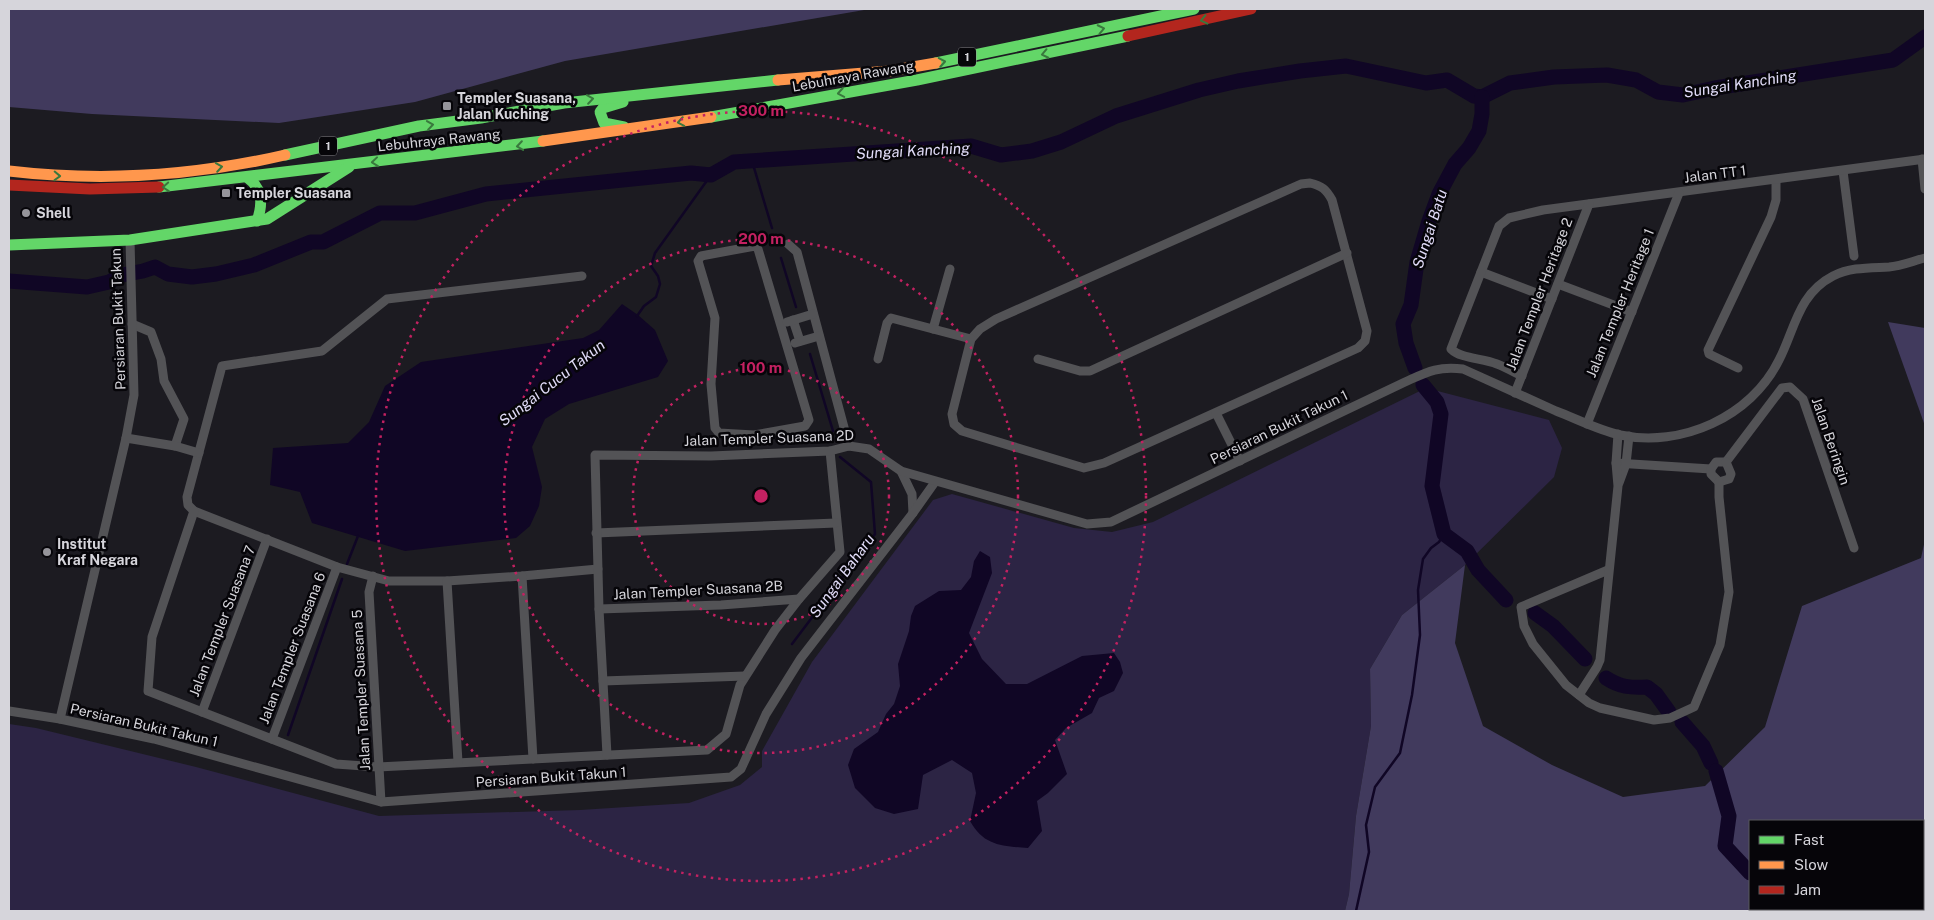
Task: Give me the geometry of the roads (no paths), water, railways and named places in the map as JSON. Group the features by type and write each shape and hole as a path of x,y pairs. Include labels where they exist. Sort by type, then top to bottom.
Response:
{"main road":[{"name":"Lebuhraya Rawang","path":"9,171 53,176 118,177 172,174 269,158 419,126 481,118 564,103 646,92 889,71 947,61 1194,9"},
{"name":"Lebuhraya Rawang","path":"9,185 51,189 117,190 248,178 504,148 641,128 950,74 1251,9"},
{"path":"641,128 604,123 600,112 603,108 646,92"},
{"path":"9,245 130,240 257,220 276,214 327,179 355,164"},
{"path":"248,178 254,182 261,197 262,207 257,220"}],"street":[{"name":"Jalan TT 1","path":"1481,272 1499,226 1509,218 1544,210 1924,159"},
{"path":"1924,159 1925,188"},
{"path":"1843,171 1854,256"},
{"path":"1738,368 1715,358 1709,354 1708,350 1771,217 1776,200 1776,180"},
{"path":"1310,182 1321,186 1327,191 1332,200 1368,330 1366,341 1358,348 1104,464 1084,468 962,431 954,424 952,414 971,339 980,329 996,319 1301,184 1310,182"},
{"name":"Jalan Templer Heritage 1","path":"1587,424 1679,193"},
{"name":"Jalan Templer Heritage 2","path":"1515,393 1589,204"},
{"name":"Persiaran Bukit Takun","path":"60,719 126,438 134,395 130,240"},
{"path":"788,244 797,252 849,446"},
{"path":"757,247 809,420 805,426 754,435 720,433 715,428 711,384 714,318 698,260 701,256 757,247"},
{"path":"1038,359 1080,371 1090,371 1346,253"},
{"name":"Persiaran Bukit Takun 1","path":"9,711 60,719 154,739 381,802 731,777 741,770 766,714 801,658 935,482 1087,524 1111,522 1405,382 1445,367 1463,370 1587,424 1618,434 1656,437 1681,434 1704,428 1728,416 1746,403 1765,383 1779,360 1802,307 1818,288 1833,277 1853,269 1890,267 1925,258"},
{"path":"933,329 950,269"},
{"path":"1522,376 1498,364 1479,358 1460,356 1451,349 1481,272 1552,299"},
{"path":"582,276 387,299 322,351 222,366 187,497 188,505 194,510 337,567 389,581 447,581 598,569"},
{"path":"1558,284 1632,312"},
{"path":"813,314 790,321 797,342 819,336"},
{"path":"878,359 887,323 891,318 971,339"},
{"path":"132,324 151,332 161,359 164,381 184,419 175,446"},
{"name":"Jalan Beringin","path":"1726,462 1782,388 1790,387 1803,399 1854,548"},
{"path":"1216,413 1240,462"},
{"path":"1579,695 1600,660 1618,486 1616,463 1618,434"},
{"path":"1618,486 1626,464 1629,436"},
{"path":"126,438 175,446 199,453"},
{"name":"Jalan Templer Suasana 2D","path":"596,533 595,455 711,456 830,451 849,446 869,449 900,471 935,482"},
{"path":"194,510 152,637 148,691 336,764 378,767 707,750 726,734 740,685 775,630 840,552 830,451"},
{"path":"1716,462 1726,462 1731,474 1729,479 1720,482 1711,474 1711,469 1716,462"},
{"path":"1616,463 1711,469"},
{"path":"900,471 912,494 913,513"},
{"path":"1608,570 1521,607 1524,626 1533,644 1566,685 1600,708 1654,720 1670,718 1694,707 1720,645 1729,592 1719,497 1720,482"},
{"path":"606,755 596,533 836,522"},
{"name":"Jalan Templer Suasana 7","path":"202,712 267,539"},
{"name":"Jalan Templer Suasana 6","path":"272,739 337,567"},
{"name":"Jalan Templer Suasana 5","path":"373,576 369,592 381,802"},
{"path":"522,576 533,759"},
{"path":"447,581 458,762"},
{"name":"Jalan Templer Suasana 2B","path":"599,609 721,605 799,599"},
{"path":"603,681 745,676"}],"water":[{"path":"622,304 655,330 668,361 658,377 569,404 545,419 532,447 542,487 539,506 530,526 516,538 405,551 312,523 300,492 270,485 273,448 348,443 369,422 385,386 421,362 583,338 599,330"},
{"path":"980,551 990,557 992,573 969,633 982,659 1006,684 1027,684 1082,656 1114,653 1120,662 1123,673 1114,691 1099,698 1092,713 1066,728 1055,740 1067,774 1037,801 1042,831 1028,848 995,843 988,840 975,829 970,821 976,793 972,773 952,760 923,775 918,809 894,814 875,808 855,788 848,765 854,749 878,732 886,714 894,704 900,686 898,664 915,606 939,591 961,590 971,577 974,561"}],"waterway":[{"name":"Sungai Kanching","path":"9,281 87,287 109,282 122,275 155,267 168,274 192,277 216,274 254,265 311,242 323,242 380,213 415,213 486,194 691,173 711,175 734,162 971,146 1001,155 1032,151 1061,142 1116,116 1199,90 1238,81 1300,71 1346,66 1426,83 1447,80 1474,96 1482,97 1510,83 1554,77 1607,75 1636,80 1658,92 1683,95 1715,88 1893,60 1925,37"},
{"name":"Sungai Batu","path":"1415,368 1406,343 1403,324 1411,305 1417,262 1439,194 1455,164 1469,148 1479,131 1482,97"},
{"name":"Sungai Baharu","path":"752,161 772,228"},
{"name":"Sungai Cucu Takun","path":"637,316 644,306 656,297 660,284 658,276 651,266 655,253 711,175"},
{"name":"Sungai Baharu","path":"781,258 796,307"},
{"name":"Sungai Baharu","path":"810,354 833,431"},
{"name":"Sungai Batu","path":"1423,385 1437,402 1441,414 1432,486 1444,534 1467,551 1478,570 1506,600"},
{"name":"Sungai Baharu","path":"792,644 875,534 871,482 840,457"},
{"path":"1356,911 1369,852 1366,825 1375,787 1400,753 1412,695 1420,635 1418,590 1423,559 1444,534"},
{"name":"Sungai Cucu Takun","path":"347,564 358,536"},
{"name":"Sungai Cucu Takun","path":"288,735 342,579"},
{"name":"Sungai Batu","path":"1535,613 1553,626 1585,659"},
{"name":"Sungai Batu","path":"1606,678 1625,686 1647,687 1656,694 1669,712"},
{"name":"Sungai Batu","path":"1682,722 1703,746 1711,763"},
{"name":"Sungai Batu","path":"1716,771 1729,816 1725,846 1749,872"}],"place":[{"name":"Templer Suasana, Jalan Kuching","path":"447,106"},
{"name":"Templer Suasana","path":"226,193"},
{"name":"Shell","path":"26,213"},
{"name":"Institut Kraf Negara","path":"47,552"}]}
